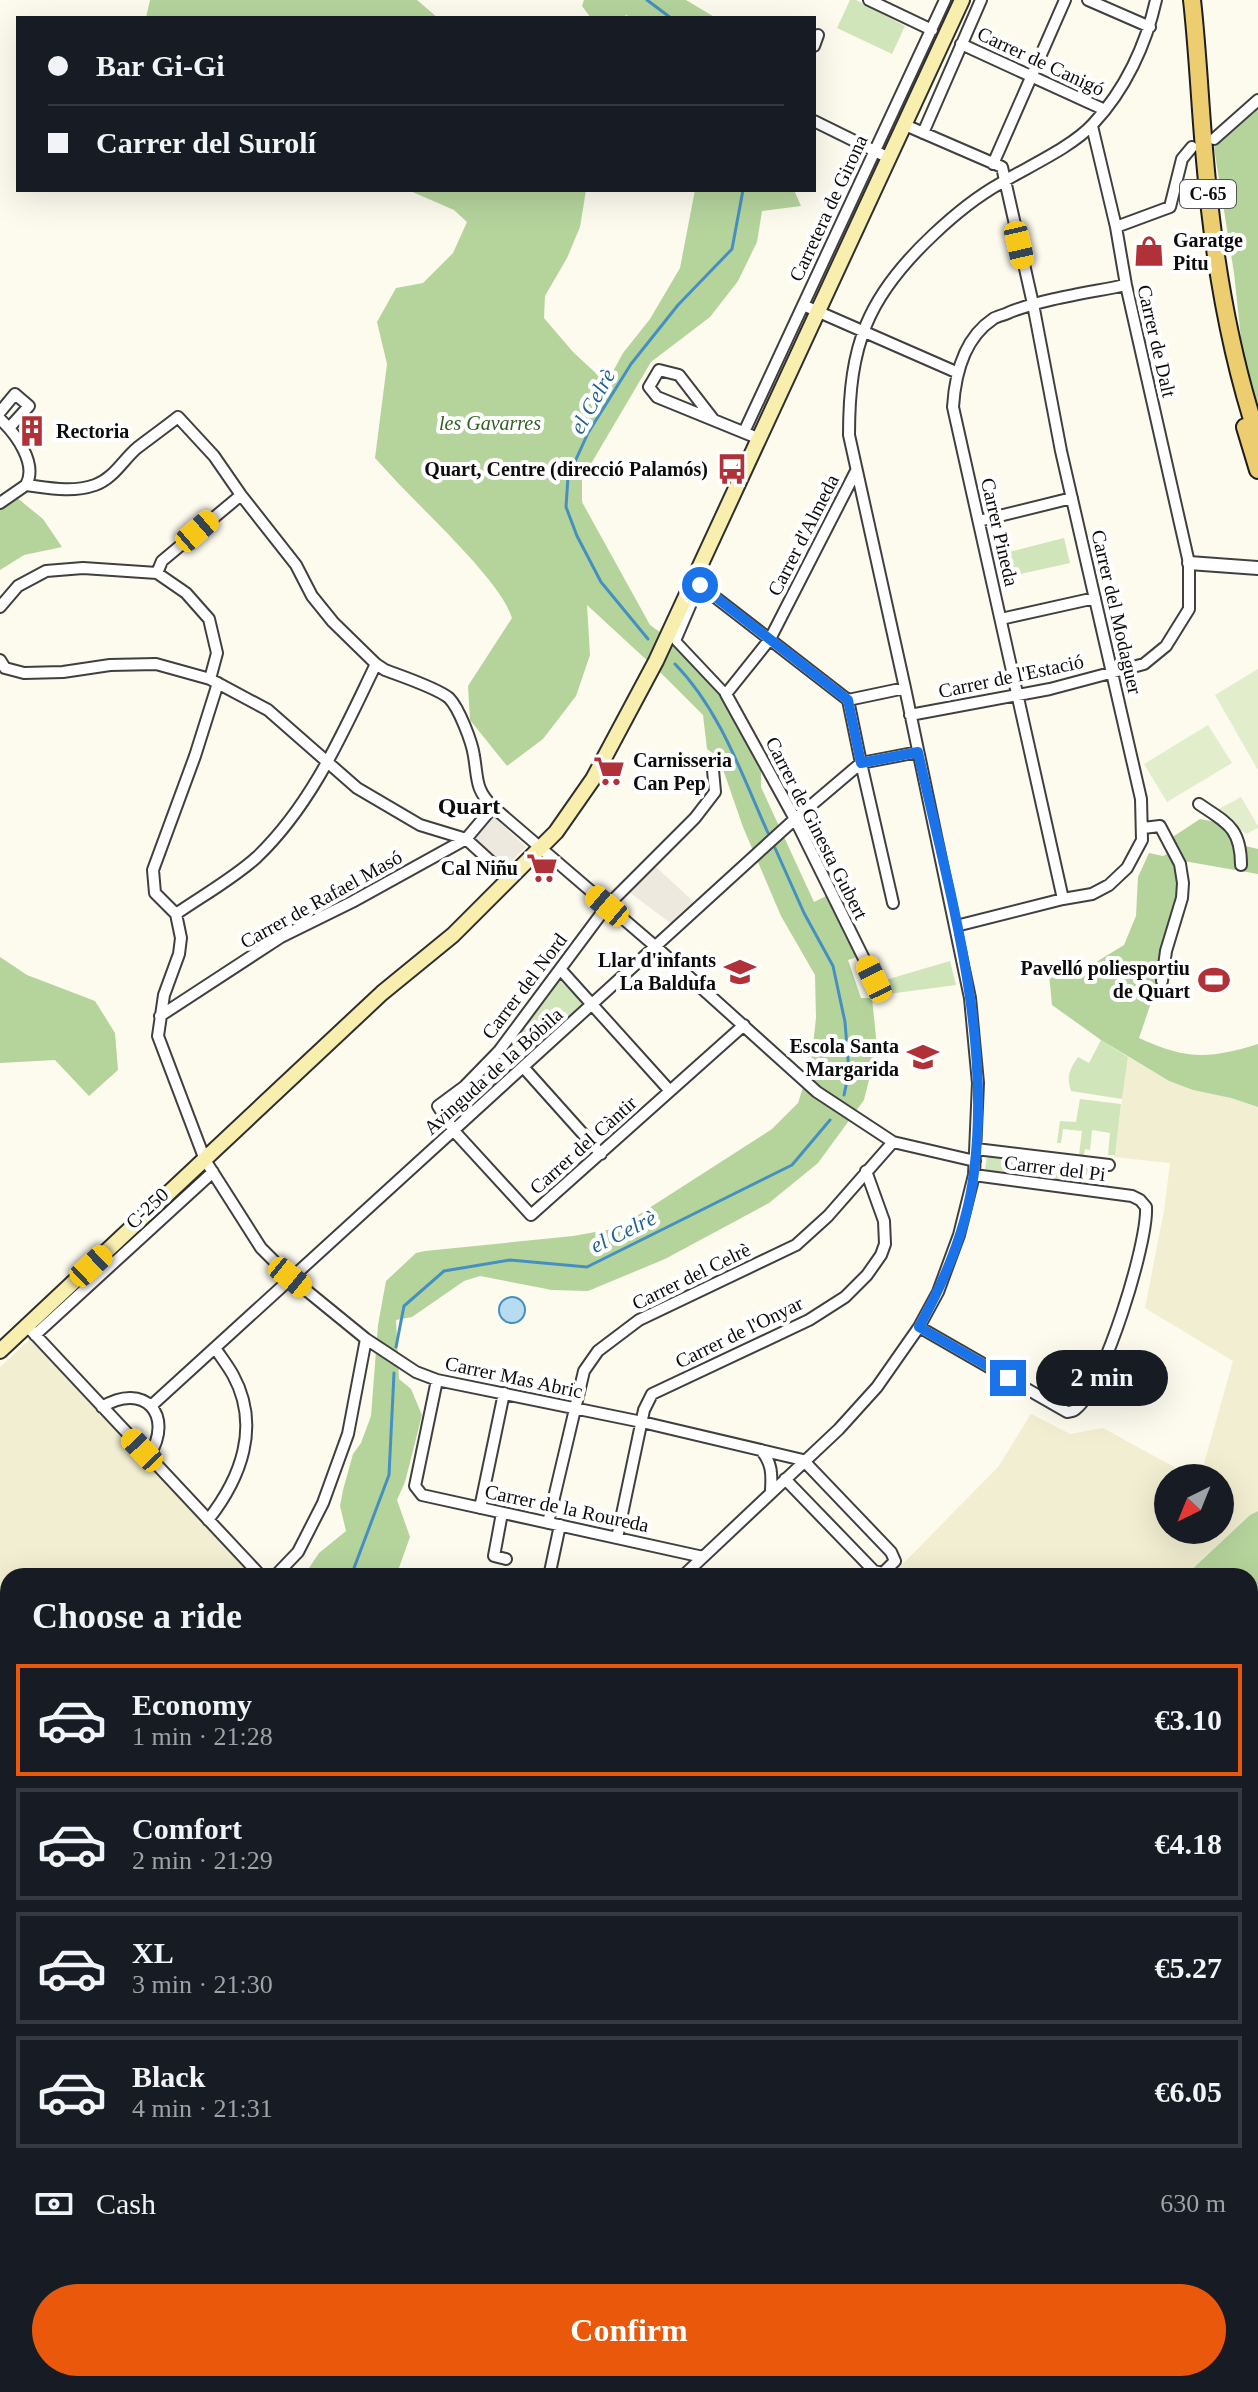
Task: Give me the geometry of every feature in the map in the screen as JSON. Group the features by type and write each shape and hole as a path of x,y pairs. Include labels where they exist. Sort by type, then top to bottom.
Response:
{"main road":[{"name":"C-250","path":"0,1351 31,1331 209,1166 382,993 453,935 556,832 593,779 697,582 962,0"},
{"name":"C-65","path":"1192,0 1214,245 1228,329 1258,438"},
{"path":"1242,386 1240,411 1258,470"}],"street":[{"path":"869,0 932,30"},
{"name":"Carretera de Girona","path":"744,432 945,0"},
{"path":"923,133 981,0"},
{"path":"993,164 1065,0"},
{"path":"1088,0 1150,27"},
{"path":"691,1568 839,1429 877,1387 919,1327 938,1292 959,1235 974,1175 978,1083 973,1020 956,926 849,435 852,369 863,333 887,284 908,259 953,216 1004,180 1092,126 1135,62 1150,27 1156,0"},
{"name":"Carrer de Canigó","path":"961,44 1105,110"},
{"path":"1214,139 1258,100"},
{"path":"816,122 889,158"},
{"path":"905,125 1002,167 1004,180"},
{"name":"Carrer de Dalt","path":"1092,126 1189,563"},
{"path":"1116,227 1170,207 1182,159 1192,147"},
{"name":"Carrer del Modaguer","path":"956,926 1092,894 1109,885 1127,868 1138,852 1143,828 1141,799 1004,180"},
{"name":"Carrer Pineda","path":"1063,899 953,407 956,372 972,340 993,319 1033,304 1126,285"},
{"path":"803,305 956,372"},
{"path":"713,419 679,375 659,370 649,387 657,397 760,439"},
{"path":"0,412 15,394 29,406 9,428"},
{"path":"26,485 64,490 100,483 135,450 178,417 214,456 296,565 319,605 376,664 449,698 474,752 477,784 483,797 493,807"},
{"path":"0,419 28,458 31,469 26,485 0,503"},
{"name":"Carrer d'Almeda","path":"726,694 770,639 856,471"},
{"path":"157,573 162,561 241,495"},
{"path":"979,521 1072,498"},
{"path":"1189,563 1258,568"},
{"name":"Carrer de l'Estació","path":"910,715 1050,689 1144,664 1166,646 1189,609 1189,563"},
{"path":"0,607 18,586 46,571 83,568 157,573 186,593 209,619 217,653 214,681 195,756 153,870 155,893 176,914 181,938 160,1016"},
{"path":"726,694 676,641 697,582 848,700 893,903"},
{"path":"1001,619 1095,598"},
{"path":"0,660 5,668 24,673 156,664 214,681 268,710 357,788 420,825 466,839 510,879"},
{"path":"176,914 256,858 293,817 329,763 376,664"},
{"path":"848,700 905,688"},
{"name":"Carrer de Ginesta Gubert","path":"726,694 795,819 874,979"},
{"path":"861,763 918,752"},
{"name":"Avinguda de la Bóbila","path":"151,1406 795,819 861,763"},
{"name":"Carrer del Nord","path":"454,1131 438,1106 465,1086 499,1051 607,906 695,818 715,792 713,770"},
{"path":"1199,804 1233,829 1241,848 1241,865"},
{"name":"Carrer del Pi","path":"493,807 656,947 817,1092 893,1142 976,1155 1109,1165"},
{"name":"Carrer de Rafael Masó","path":"160,1016 281,937 466,839 493,807"},
{"path":"1143,828 1160,826 1180,864 1183,883 1162,981"},
{"path":"560,969 670,1091"},
{"name":"Carrer Mas Abric","path":"160,1016 158,1036 209,1166 261,1248 290,1277 366,1339 416,1372 437,1380 642,1422 803,1460"},
{"name":"Carrer del Càntir","path":"454,1131 531,1215 744,1025"},
{"path":"524,1068 601,1154"},
{"name":"Carrer del Celrè","path":"548,1523 584,1371 598,1351 639,1320 796,1245 828,1216 893,1142"},
{"name":"Carrer de l'Onyar","path":"617,1538 644,1410 652,1394 809,1320 845,1297 881,1255 885,1244 884,1221 866,1171"},
{"name":"Carrer del Pi","path":"919,1327 1067,1412 1081,1405 1097,1377 1132,1279 1147,1220 1146,1207 1132,1196 974,1175"},
{"path":"31,1331 253,1568"},
{"path":"283,1568 298,1552 323,1503 348,1434 366,1339"},
{"path":"208,1520 237,1476 244,1448 245,1425 242,1400 234,1377 215,1348"},
{"name":"Carrer de la Roureda","path":"437,1380 415,1486 422,1495 703,1557"},
{"path":"480,1508 504,1393"},
{"path":"102,1407 116,1398 141,1399 151,1406 160,1431 149,1456"},
{"path":"759,1449 769,1459 771,1490"},
{"path":"803,1460 891,1552 895,1561 888,1568"},
{"path":"785,1479 871,1568"},
{"path":"502,1513 494,1556 506,1559"},
{"path":"551,1568 560,1525"}],"shaded area":[{"path":"494,817 526,847 505,868 475,839"},
{"path":"655,866 695,903 672,924 629,892"},
{"path":"1128,1057 1169,1081 1258,1107 1258,1511 1234,1530 1234,1464 1204,1464 1233,1361 1145,1308 1170,1163 1114,1157"},
{"path":"35,1335 253,1568 0,1568 0,1367"},
{"path":"1031,1414 1070,1434 1103,1428 1169,1464 1154,1464 1154,1544 1219,1544 1194,1568 899,1568 998,1467"}],"green space":[{"path":"150,0 417,0 436,16 146,16"},
{"path":"584,0 686,0 713,16 590,16 582,6"},
{"path":"850,0 856,0 905,26 892,54 837,28"},
{"path":"1258,92 1258,409 1245,376 1234,273 1214,148 1223,124"},
{"name":"les Gavarres","path":"413,192 586,192 580,227 567,258 545,296 544,318 600,377 610,377 680,268 695,192 795,192 801,206 762,211 757,242 738,281 710,317 651,362 582,479 582,502 650,625 678,645 719,693 761,761 761,787 814,902 828,895 857,957 848,960 861,998 872,998 877,1047 864,1100 818,1163 769,1203 665,1259 588,1291 552,1290 480,1276 464,1281 412,1317 396,1320 399,1379 411,1389 422,1415 405,1482 397,1500 410,1537 399,1568 309,1568 319,1553 346,1531 340,1506 353,1454 361,1443 371,1416 378,1325 386,1281 416,1253 573,1236 618,1228 772,1129 798,1103 811,1063 816,1018 815,975 781,916 743,827 719,758 707,749 703,715 587,605 590,655 576,696 543,739 507,766 470,720 468,686 512,618 500,595 474,562 375,458 387,364 377,322 396,288 423,283 453,253 467,222 454,210"},
{"path":"10,492 43,519 62,547 24,555 0,570 0,495"},
{"path":"1064,538 1070,563 1011,576 1005,553"},
{"path":"1258,669 1258,770 1215,695"},
{"path":"1208,725 1232,763 1167,802 1144,764"},
{"path":"1241,797 1258,826 1246,834 1217,810"},
{"path":"1200,819 1216,822 1241,845 1258,849 1258,874 1178,860 1183,883 1162,981 1157,985 1139,1038 1171,1050 1198,1055 1258,1044 1258,1107 1169,1081 1101,1040 1052,1005 1049,974 1088,967 1124,945 1136,916 1138,877 1149,853 1163,856 1173,851 1168,840"},
{"path":"0,957 27,975 95,1001 115,1033 118,1070 89,1096 55,1060 0,1063"},
{"path":"950,961 956,985 888,994 882,981"},
{"path":"558,979 585,1005 456,1123 446,1108 468,1090"},
{"path":"1101,1040 1128,1057 1122,1099 1071,1091 1069,1077 1073,1065 1078,1057 1089,1063"},
{"path":"1080,1099 1121,1104 1115,1155 1108,1155 1110,1133 1092,1130 1090,1150 1085,1149 1084,1156 1079,1155 1082,1131 1063,1129 1061,1143 1057,1143 1060,1121 1076,1122"},
{"path":"987,1155 1095,1167 1093,1183 985,1170"},
{"path":"1258,1511 1258,1568 1194,1568 1219,1544 1234,1544 1234,1530"}],"water":[{"path":"512,1297 521,1301 525,1310 521,1319 512,1323 503,1319 499,1310 503,1301"}],"waterway":[{"name":"el Celrè","path":"647,0 668,16"},
{"name":"el Celrè","path":"648,639 601,582 577,536 566,507 568,477 588,433 631,364 678,305 732,249 743,192"},
{"name":"el Celrè","path":"675,664 691,682 717,722 768,833"},
{"name":"el Celrè","path":"775,848 804,913 833,966 845,1022 849,1072 844,1095"},
{"name":"el Celrè","path":"396,1347 404,1306 444,1271 510,1260 587,1267 792,1165 830,1120"},
{"name":"el Celrè","path":"354,1568 389,1475 394,1373"}],"place":[{"name":"Garatge Pitu","path":"1149,251"},
{"name":"Rectoria","path":"32,431"},
{"name":"Quart, Centre (direcció Palamós)","path":"732,469"},
{"name":"Carnisseria Can Pep","path":"609,771"},
{"name":"Cal Niñu","path":"542,868"},
{"name":"Llar d'infants La Baldufa","path":"740,972"},
{"name":"Pavelló poliesportiu de Quart","path":"1214,980"},
{"name":"Escola Santa Margarida","path":"923,1057"}],"district":[{"name":"Quart","path":"469,806"}],"route":[{"path":"700,585 848,700 861,763 918,752 970,998 978,1083 974,1175 959,1235 938,1292 919,1327 1008,1378"}]}
